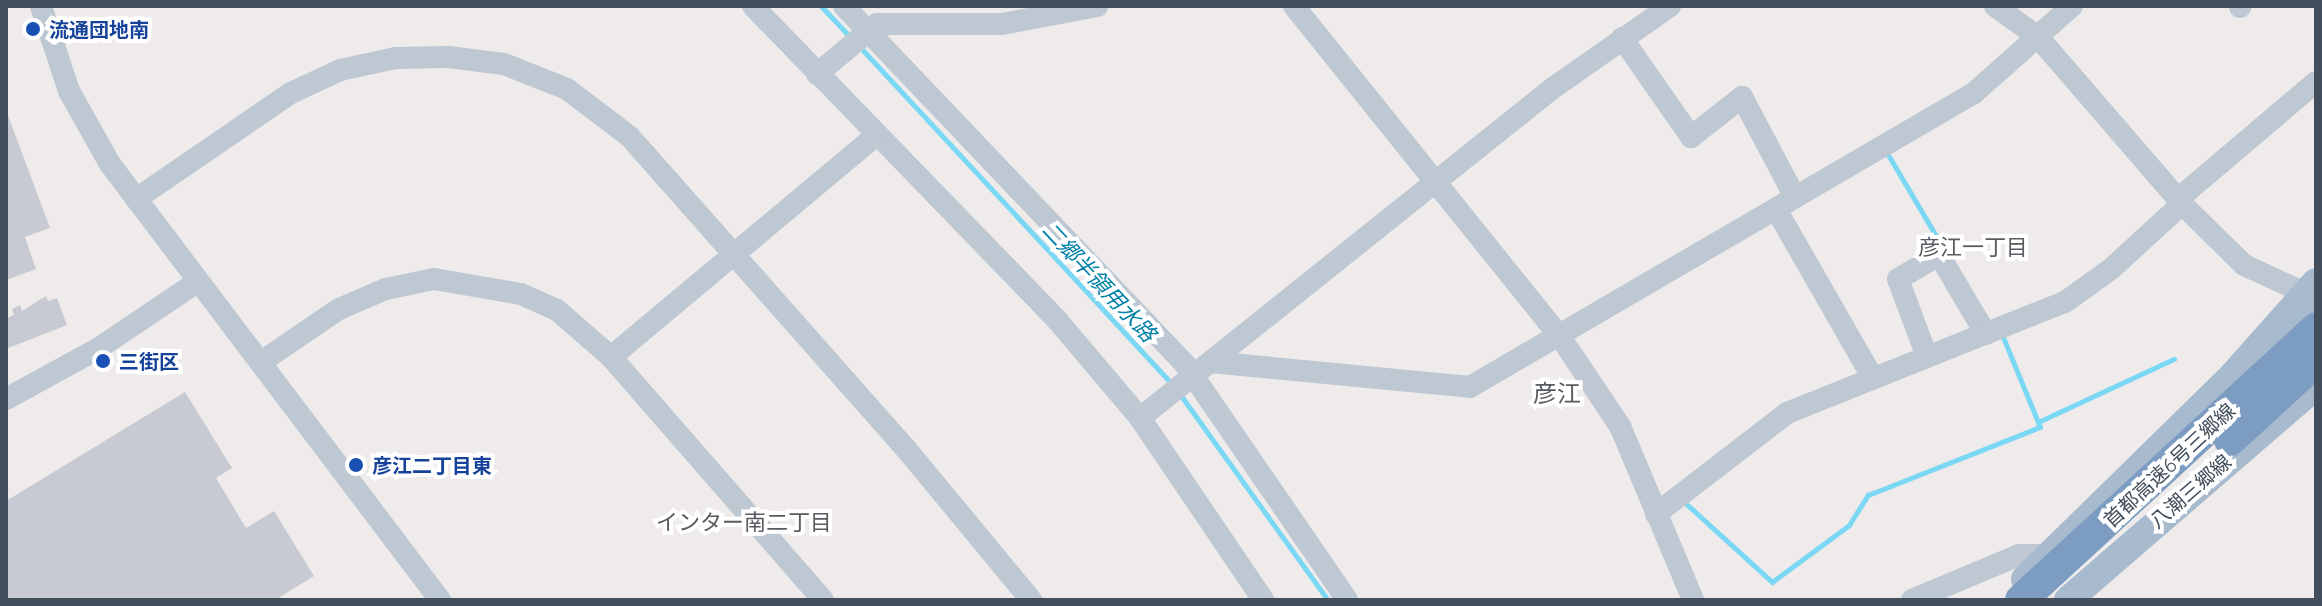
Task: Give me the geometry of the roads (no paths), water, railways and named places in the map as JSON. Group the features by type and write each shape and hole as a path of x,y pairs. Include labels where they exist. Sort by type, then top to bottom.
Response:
{"highway":[{"name":"首都高速6号三郷線","path":"2023,590 2316,329"},
{"name":"首都高速6号三郷線","path":"2052,600 2316,361"}],"main road":[{"path":"2023,590 2047,555 2205,404 2312,294"},
{"name":"八潮三郷線","path":"2000,600 2023,590 2068,549 2312,294"},
{"name":"八潮三郷線","path":"2082,598 2316,386"},
{"path":"2082,598 2316,403"}],"street":[{"path":"41,6 69,91 136,199 261,362 430,597"},
{"path":"753,6 825,66 875,136 1058,321 1140,418 1263,600"},
{"path":"844,6 1203,369 1347,600"},
{"path":"825,66 868,27 965,15 1097,6"},
{"path":"1294,6 1561,338 1620,426 1693,600"},
{"path":"1140,418 1435,183 1622,38 1670,6"},
{"path":"1995,6 2038,37 2180,202 2244,265 2312,294"},
{"path":"1203,369 1470,387 1561,338 1974,93 2072,6"},
{"path":"1622,38 1691,137 1742,97 1785,203 1871,375"},
{"path":"136,199 291,93 340,70 396,58 449,57 504,64 594,105 630,137 907,450 1031,600"},
{"path":"1656,514 1787,413 1871,375 2065,302 2111,269 2180,202 2316,82"},
{"path":"611,357 875,136"},
{"path":"1926,354 1898,279 1939,255 1986,334"},
{"path":"261,362 339,309 386,289 434,279 521,294 557,310 611,357 823,600"},
{"path":"6,399 99,348 197,282"},
{"path":"1912,600 2019,555 2047,555"}],"waterway":[{"name":"二郷半領用水路","path":"821,6 852,39"},
{"name":"二郷半領用水路","path":"859,46 1173,385"},
{"path":"1887,153 1945,251"},
{"path":"1682,500 1772,582 1849,525 1868,495 2040,427 2002,335"},
{"path":"2038,422 2174,359"},
{"name":"二郷半領用水路","path":"1179,393 1328,600"}],"place":[{"name":"流通団地南","path":"33,29"},
{"name":"三街区","path":"103,361"},
{"name":"彦江二丁目東","path":"356,465"}],"district":[{"name":"彦江一丁目","path":"1973,248"},
{"name":"彦江","path":"1557,394"},
{"name":"インター南二丁目","path":"744,523"}]}
